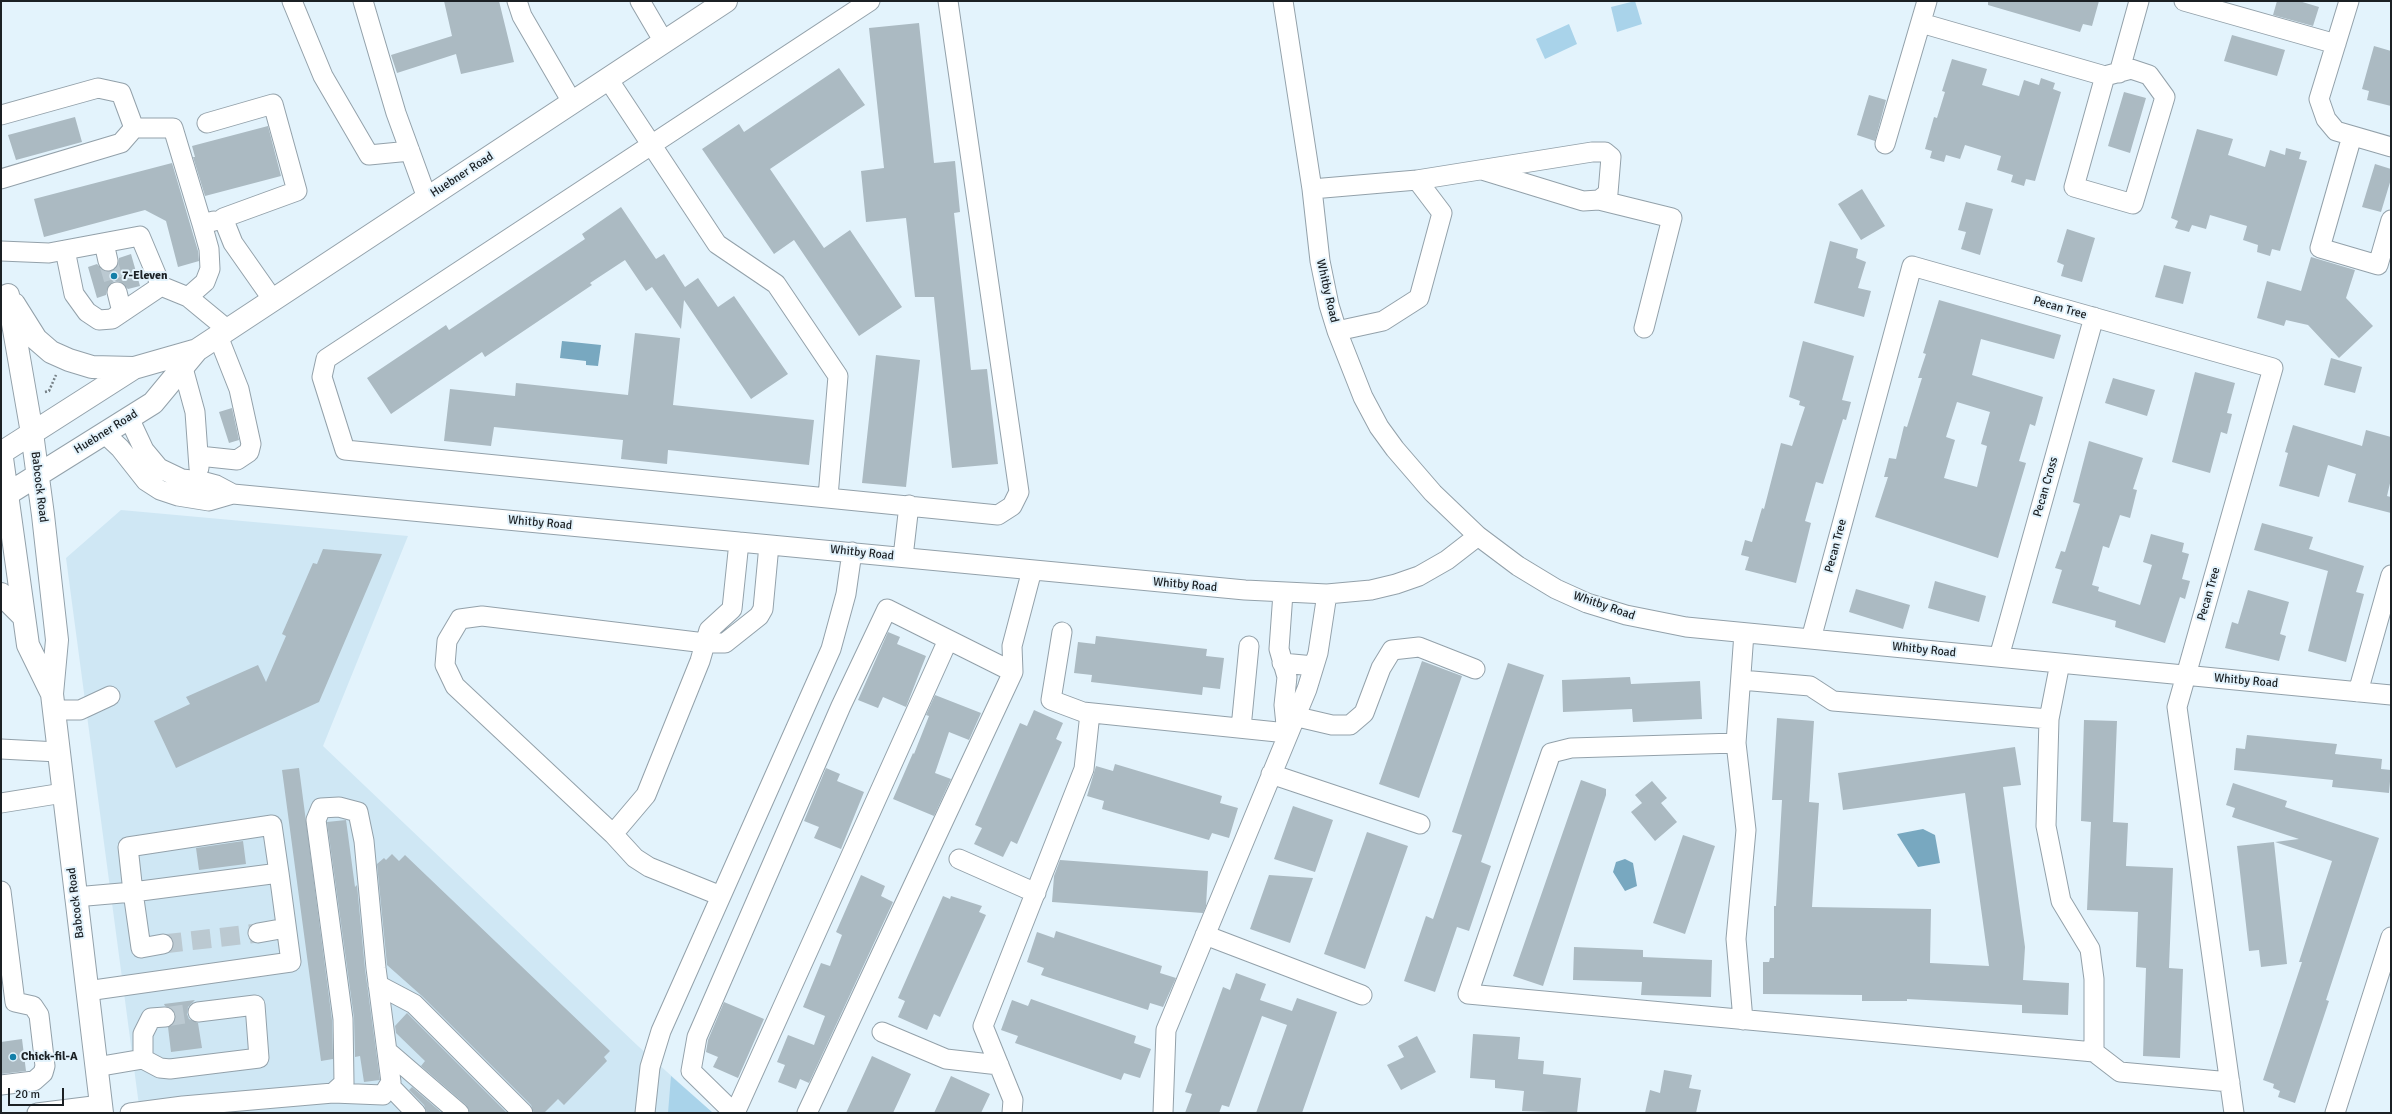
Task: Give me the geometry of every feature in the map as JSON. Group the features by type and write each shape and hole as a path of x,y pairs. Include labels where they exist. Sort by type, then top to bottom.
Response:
{"main road":[{"name":"Huebner Road","path":"4,496 153,403 197,350 726,1"},
{"path":"4,290 36,339 51,352 69,360 92,367 134,368"},
{"name":"Babcock Road","path":"4,290 32,433 38,474 57,640 53,702 101,1109"},
{"name":"Huebner Road","path":"1,452 134,368 197,350"},
{"name":"Babcock Road","path":"1,452 4,496 28,645 53,702"},
{"path":"1,594 24,617"}],"street":[{"path":"292,1 322,76 369,155 410,151"},
{"path":"362,1 410,151 427,198"},
{"path":"517,1 522,16 572,102"},
{"path":"640,1 664,42"},
{"path":"870,1 652,146 326,359 322,377 345,450 828,496 998,515 1012,506 1019,492 948,1"},
{"name":"Whitby Road","path":"1283,1 1312,189 1320,260 1337,331 1363,398 1379,427 1433,493 1478,536 1518,566 1556,589 1587,603 1626,615 1686,628 2391,695"},
{"path":"1885,144 1927,1"},
{"path":"1921,23 2112,74 2131,69 2149,75 2165,97 2133,204 2074,187 2112,74 2139,1"},
{"path":"2184,1 2336,44"},
{"path":"2349,1 2319,99 2326,119 2336,131 2391,147"},
{"path":"608,79 717,244 776,284 838,376 828,496"},
{"path":"1,115 98,88 120,93 134,128"},
{"path":"202,224 223,218 297,191 273,104 207,123"},
{"path":"1,179 121,143 134,128 173,128 209,249 210,269 205,282 188,297"},
{"path":"2352,136 2320,248 2378,265 2391,220"},
{"path":"1312,189 1417,180 1592,152 1605,152 1611,158 1608,193 1599,200"},
{"path":"1482,170 1584,201 1599,200 1672,218 1644,328"},
{"path":"1337,331 1383,321 1419,298 1442,213 1417,180"},
{"path":"223,218 233,243 273,300"},
{"path":"1,251 49,253 65,250 106,252 140,236 161,286 188,297 223,333 239,389 251,444 248,452 237,460 199,456"},
{"path":"65,250 74,294 87,312 99,320 112,318 161,286"},
{"name":"Pecan Tree","path":"1811,639 1912,266 2273,368 2186,675"},
{"path":"117,292 122,312"},
{"name":"Pecan Cross","path":"1999,657 2094,317"},
{"path":"182,368 195,412 201,481"},
{"name":"Whitby Road","path":"129,418 144,450 159,468 182,479 201,481 233,494 1032,570 1283,592 1328,594 1371,590 1419,576 1447,560 1478,536"},
{"name":"Whitby Road","path":"104,433 120,448 146,481 160,490 178,496 209,501 233,494"},
{"path":"903,557 909,505"},
{"path":"614,834 646,795 700,661 709,630 732,609 739,542"},
{"path":"721,896 650,867 635,858 614,834 455,686 446,665 447,641 460,619 482,616 705,643 725,643 759,616 763,609 769,545"},
{"path":"645,1113 650,1067 661,1031 831,649 846,594 852,552"},
{"path":"807,1113 1014,672 1012,646 1032,570"},
{"path":"2358,692 2391,575"},
{"path":"1283,592 1279,648 1287,677 1289,721"},
{"path":"1164,1112 1166,1030 1271,774 1289,721 1314,666 1318,653 1328,594"},
{"path":"732,609 750,624"},
{"path":"948,640 734,1113 691,1071 697,1037 841,706 887,609 1014,672"},
{"path":"1062,632 1051,700 1090,713 1241,728 1289,721 1350,725 1364,713 1381,668 1392,650 1419,647 1475,669"},
{"path":"1743,1020 1736,939 1746,830 1736,743 1744,633"},
{"path":"1241,728 1248,646"},
{"path":"1282,663 1314,666"},
{"path":"2060,663 2049,719 2046,826 2062,901 2090,949 2094,979 2094,1052"},
{"path":"2186,675 2177,707 2234,1113"},
{"path":"1740,680 1810,686 1832,701 2049,719"},
{"path":"53,702 80,710 110,696"},
{"path":"1012,1113 1013,1100 983,1026 1084,769 1090,713"},
{"path":"1736,743 1571,748 1551,754 1468,994 2094,1052 2120,1072 2230,1082"},
{"path":"1,748 58,752"},
{"path":"1271,774 1420,824"},
{"path":"1,803 63,793"},
{"path":"130,1113 182,1106 333,1093 383,1095 391,1082 378,985 364,841 358,812 338,807 321,808 316,820 343,1019 344,1083 333,1093"},
{"path":"87,991 291,962 272,825 128,847 141,948 163,944"},
{"path":"959,859 1036,893"},
{"path":"75,897 134,892 279,873"},
{"path":"1,1085 34,1080 43,1073 45,1066 39,1015 33,1006 15,1002 2,902"},
{"path":"258,933 286,928"},
{"path":"1205,935 1362,995"},
{"path":"2335,1113 2391,937"},
{"path":"378,985 414,1004 523,1113"},
{"path":"96,1067 143,1059 160,1068 170,1070 259,1058 255,1005 198,1012"},
{"path":"143,1059 143,1034 151,1018 165,1017"},
{"path":"882,1032 946,1059 999,1064"},
{"path":"387,1051 458,1113"},
{"path":"389,1085 416,1113"},
{"path":"37,1113 101,1109"}],"path":[{"path":"50,397 49,391 58,371"},
{"path":"43,393 49,391"}],"shaded area":[{"path":"1635,1 1642,24 1617,32 1611,7"},
{"path":"1569,24 1577,44 1545,59 1536,39"},
{"path":"562,341 601,345 598,366 586,365 586,361 560,358"},
{"path":"121,510 408,536 323,746 638,1046 713,1113 140,1113 66,558"},
{"path":"1923,829 1935,835 1940,863 1918,867 1897,834"},
{"path":"1625,859 1633,863 1637,886 1625,891 1613,872 1616,862"},
{"path":"671,1076 713,1113 668,1113"}],"building":[{"path":"444,1 499,1 514,62 461,74 456,54 397,73 391,55 452,36"},
{"path":"1988,1 2099,1 2092,26 2083,24 2080,32 1988,5"},
{"path":"2277,1 2299,1 2319,7 2313,26 2273,15"},
{"path":"919,23 934,163 955,161 960,212 954,213 971,370 987,369 998,464 952,468 934,297 915,297 906,218 866,222 861,171 884,168 869,28"},
{"path":"2232,35 2285,50 2277,76 2224,61"},
{"path":"2374,46 2391,51 2391,106 2367,100 2369,91 2362,89"},
{"path":"1952,59 1987,69 1982,85 2019,96 2024,80 2039,85 2041,78 2055,83 2053,89 2061,92 2035,181 2026,179 2024,186 2011,182 2013,175 1997,170 2001,156 1965,145 1960,159 1946,155 1944,162 1930,158 1932,151 1925,149 1934,117 1937,118 1945,92 1942,91"},
{"path":"839,68 865,105 770,169 824,248 850,230 902,307 859,336 794,240 774,254 702,149 739,124 744,132"},
{"path":"2124,92 2146,98 2130,153 2108,146"},
{"path":"1869,95 1886,100 1875,141 1857,135"},
{"path":"75,117 82,142 16,160 8,135"},
{"path":"268,126 281,176 205,196 193,157 195,157 192,146"},
{"path":"2197,129 2233,139 2228,155 2265,167 2270,150 2285,155 2286,148 2301,152 2299,159 2307,161 2280,251 2272,249 2270,256 2257,252 2258,245 2243,240 2247,226 2210,215 2206,229 2192,225 2189,232 2175,228 2178,221 2171,218"},
{"path":"172,163 198,251 199,261 178,267 166,221 145,210 44,237 34,199"},
{"path":"2375,164 2391,169 2391,179 2381,212 2362,207"},
{"path":"1862,189 1885,226 1861,240 1838,204"},
{"path":"1966,202 1993,209 1980,255 1961,249 1966,232 1958,230"},
{"path":"621,207 656,259 664,254 685,287 698,278 718,307 734,296 788,374 751,399 684,300 681,329 652,287 646,291 625,260 590,283 592,285 485,357 482,352 391,414 367,378 446,325 449,330 585,239 582,234"},
{"path":"2067,229 2095,238 2082,282 2061,276 2064,265 2057,262"},
{"path":"1830,241 1858,249 1856,258 1866,262 1858,288 1871,291 1864,317 1814,303"},
{"name":"7-Eleven","path":"131,254 140,286 128,289 120,282 114,281 107,289 106,295 97,298 88,267 97,264 104,271 111,272 118,265 119,258"},
{"path":"2311,257 2355,270 2346,298 2373,326 2339,358 2308,325 2286,320 2284,326 2257,318 2267,281 2301,291"},
{"path":"2164,265 2191,272 2183,304 2155,297"},
{"path":"1939,300 2061,335 2054,359 1981,339 1972,375 2043,397 2035,426 2030,424 2019,461 2026,463 1998,558 1875,517 1888,477 1884,477 1889,458 1896,459 1904,426 1907,427 1922,378 1918,378 1926,354 1923,353","holes":["1957,402 1990,412 1981,444 1987,446 1977,487 1944,478 1955,440 1946,437"]},
{"path":"635,333 680,338 673,405 814,420 809,465 668,450 667,464 621,459 623,440 494,427 491,446 444,441 450,389 515,396 516,383 628,395"},
{"path":"1803,341 1854,356 1842,400 1851,402 1846,420 1843,419 1823,484 1816,482 1805,521 1811,523 1796,583 1745,570 1749,557 1741,555 1745,540 1752,542 1762,508 1764,509 1781,443 1792,446 1805,407 1799,405 1800,401 1789,397"},
{"path":"876,355 920,360 906,487 862,483"},
{"path":"2331,358 2362,367 2355,393 2324,385"},
{"path":"2195,372 2235,383 2227,413 2232,414 2227,434 2221,432 2210,473 2172,462"},
{"path":"2113,378 2155,390 2147,416 2105,403"},
{"path":"232,408 239,440 229,443 219,412"},
{"path":"2293,425 2362,446 2366,430 2391,437 2391,479 2387,496 2391,497 2391,513 2348,502 2356,474 2328,465 2319,497 2279,486 2288,453 2285,452"},
{"path":"2089,441 2143,458 2133,489 2137,490 2130,518 2120,515 2109,548 2103,546 2092,585 2099,587 2098,591 2140,605 2152,565 2143,562 2151,534 2184,543 2182,552 2189,554 2182,579 2190,581 2185,599 2180,597 2165,643 2115,627 2116,621 2052,603 2062,570 2055,568 2061,551 2065,552 2080,504 2073,502"},
{"path":"2262,523 2313,537 2309,549 2364,566 2356,592 2364,594 2346,662 2308,651 2328,571 2254,550"},
{"path":"323,549 382,554 319,702 176,768 154,721 190,704 186,697 258,665 266,682 286,636 282,634 313,563 317,564"},
{"path":"1935,581 1986,596 1979,622 1928,608"},
{"path":"1856,589 1910,605 1903,629 1849,612"},
{"path":"2248,590 2289,602 2280,634 2286,636 2279,661 2225,648 2232,622 2238,624"},
{"path":"888,632 900,637 897,644 926,656 906,707 883,697 878,708 858,700"},
{"path":"1096,636 1207,649 1206,656 1224,658 1220,689 1203,687 1202,695 1091,682 1092,675 1074,673 1078,642 1095,644"},
{"path":"1422,661 1462,676 1419,798 1379,784"},
{"path":"1508,663 1544,675 1481,862 1491,866 1469,931 1457,927 1435,992 1404,981 1426,916 1433,919 1462,835 1452,832"},
{"path":"1630,677 1631,684 1700,681 1702,719 1633,722 1632,709 1563,712 1562,680"},
{"path":"935,695 981,713 969,740 949,732 935,773 951,779 934,816 893,799 913,753 914,754 929,716 926,715"},
{"path":"1034,710 1063,723 1056,739 1062,742 1017,844 1011,841 1003,857 974,844 982,828 975,825 1020,723 1027,726"},
{"path":"1777,718 1814,721 1809,802 1819,803 1812,907 1931,909 1930,963 1989,966 1965,793 1843,810 1838,773 2015,747 2021,785 2003,787 2025,947 2023,980 2069,983 2068,1015 2022,1013 2022,1005 1907,999 1907,1001 1862,1001 1862,995 1763,994 1763,962 1769,962 1770,958 1774,958 1774,906 1776,906 1782,800 1772,800"},
{"path":"2084,720 2117,721 2113,822 2128,823 2126,866 2173,868 2169,968 2183,969 2180,1058 2143,1056 2146,968 2136,967 2138,912 2087,910 2091,822 2081,821"},
{"path":"2247,735 2337,744 2335,754 2382,759 2381,769 2391,770 2389,793 2332,787 2333,780 2234,770 2236,748 2245,749"},
{"path":"1115,764 1222,796 1220,803 1238,808 1229,838 1212,833 1209,840 1102,809 1104,801 1087,796 1096,766 1113,771"},
{"path":"299,768 332,1020 333,1059 321,1061 282,770"},
{"path":"826,768 840,774 837,781 864,792 841,849 814,838 819,827 804,821"},
{"path":"1581,780 1606,789 1606,795 1543,986 1513,976"},
{"path":"1652,781 1667,798 1661,803 1677,822 1655,841 1631,812 1642,803 1635,795"},
{"path":"2233,783 2287,801 2285,807 2379,838 2326,1000 2329,1001 2295,1103 2278,1097 2280,1091 2273,1088 2274,1084 2263,1080 2302,962 2299,962 2332,861 2275,842 2299,839 2232,817 2235,808 2226,805"},
{"path":"1293,806 1333,820 1315,872 1274,859"},
{"path":"346,820 355,887 357,885 365,969 380,1080 364,1082 360,1056 355,1057 354,1018 327,822"},
{"path":"1367,832 1408,846 1365,969 1324,954"},
{"path":"1683,835 1715,846 1685,934 1653,923"},
{"path":"243,841 246,864 199,870 196,848"},
{"path":"2274,842 2287,964 2261,967 2259,950 2249,951 2237,846"},
{"path":"392,854 399,861 405,855 610,1051 604,1057 607,1061 564,1105 558,1099 544,1113 534,1113 531,1105 422,996 387,965 377,864 384,858 386,860"},
{"path":"1060,860 1208,871 1206,906 1203,913 1052,902 1054,876"},
{"path":"861,875 885,886 881,896 893,902 809,1083 800,1079 796,1089 778,1082 785,1065 777,1062 788,1035 814,1045 825,1016 803,1007 821,963 830,966 842,935 836,932"},
{"path":"1269,875 1313,878 1290,943 1250,929"},
{"path":"943,896 950,899 951,896 982,906 979,912 986,915 940,1017 934,1014 927,1030 898,1017 905,1001 898,998"},
{"path":"1056,931 1162,966 1160,973 1176,978 1163,1007 1150,1003 1148,1010 1041,975 1044,968 1027,962 1037,932 1054,938"},
{"path":"1574,947 1643,950 1643,957 1712,960 1711,997 1641,995 1642,982 1573,980"},
{"path":"1236,973 1266,984 1260,1000 1292,1011 1297,998 1337,1012 1302,1113 1256,1113 1287,1025 1262,1016 1229,1107 1222,1105 1219,1113 1185,1113 1192,1094 1185,1092 1223,987 1230,990"},
{"path":"1031,999 1136,1036 1134,1043 1151,1049 1140,1078 1124,1073 1121,1080 1015,1043 1018,1036 1001,1030 1012,1000 1028,1006"},
{"path":"195,1000 188,1007 187,1014 189,1019 198,1023 202,1048 171,1052 168,1027 175,1022 176,1016 174,1011 164,1004"},
{"path":"724,1002 764,1019 738,1078 713,1067 718,1057 706,1052 708,1040"},
{"path":"407,1013 507,1113 470,1113 466,1105 421,1066 425,1061 396,1033 395,1026"},
{"path":"1473,1034 1520,1037 1518,1059 1544,1061 1543,1074 1581,1078 1577,1113 1522,1111 1524,1091 1495,1088 1495,1080 1470,1078"},
{"path":"1417,1036 1436,1072 1401,1090 1387,1065 1404,1057 1398,1046"},
{"name":"Chick-fil-A","path":"22,1039 26,1071 1,1074 1,1042"},
{"path":"872,1056 911,1074 893,1113 846,1113"},
{"path":"1664,1070 1692,1075 1689,1088 1701,1090 1696,1113 1645,1113 1650,1090 1660,1093"},
{"path":"951,1076 990,1094 981,1113 934,1113"},
{"path":"412,1087 442,1113 427,1113 424,1105 409,1090"}],"tunnel":[{"path":"108,261 117,292"},
{"path":"163,944 258,933"},
{"path":"165,1017 198,1012"}],"place":[{"name":"7-Eleven","path":"114,276"},
{"name":"Chick-fil-A","path":"13,1057"}]}
